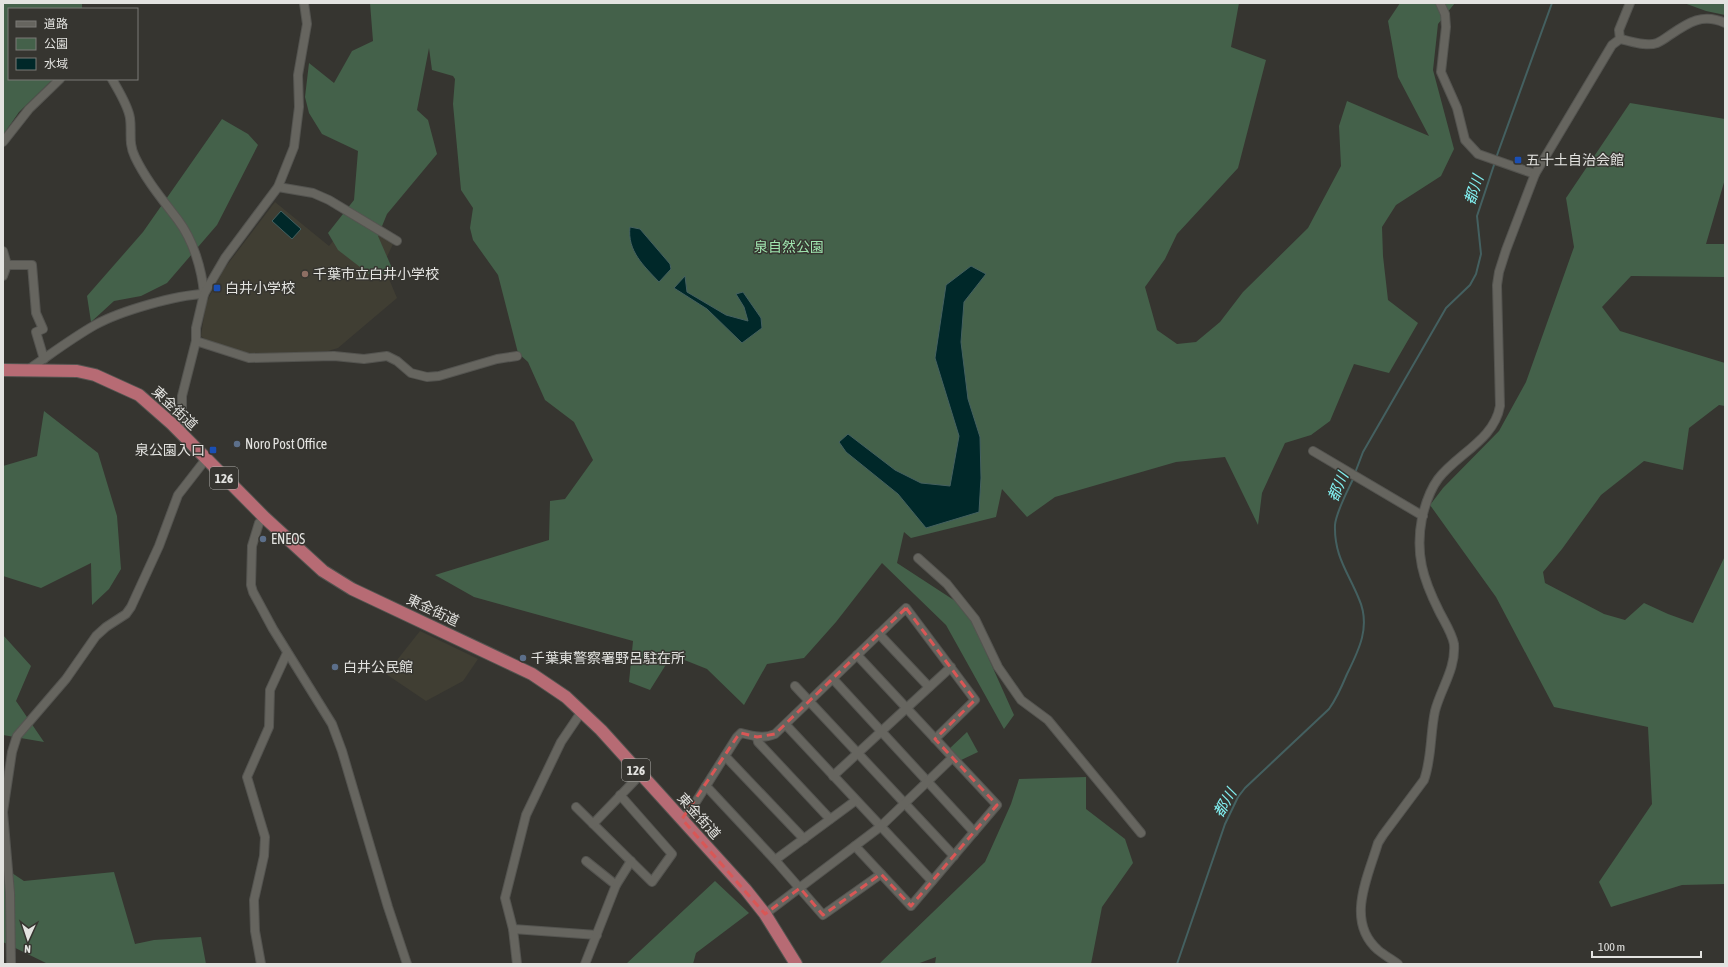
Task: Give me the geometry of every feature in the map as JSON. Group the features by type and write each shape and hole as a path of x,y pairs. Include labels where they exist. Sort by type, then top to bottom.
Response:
{"highway":[{"name":"東金街道","path":"3,370 29,369 77,371 95,375 138,395 182,434 307,559 336,580 532,674 566,697 582,711 641,774 765,914 796,964"}],"street":[{"path":"182,434 182,396 196,341 196,328 204,294 225,258 278,187 294,148 298,120 298,75 307,24 304,3"},
{"path":"1440,3 1445,14 1446,27 1442,72 1457,108 1465,140 1478,154 1535,174"},
{"path":"1620,39 1619,30 1630,3"},
{"path":"1398,964 1377,949 1370,940 1361,922 1361,899 1378,844 1424,780 1427,770 1436,710 1453,665 1454,643 1427,586 1423,573 1420,545 1423,516 1428,498 1439,478 1489,431 1498,414 1500,406 1498,278 1506,250 1535,174 1612,45 1620,39 1645,43 1657,43 1688,22 1699,19 1717,19 1725,23"},
{"path":"3,142 29,109 59,80"},
{"path":"112,80 130,117 130,146 134,156 153,188 178,220 190,241 203,280 204,294"},
{"path":"278,187 313,193 329,200 397,241"},
{"path":"3,251 7,265 3,276"},
{"path":"7,265 32,265 36,314 43,329 36,332 44,359"},
{"path":"29,369 106,319 167,300 191,294 204,294"},
{"path":"196,341 249,358 334,356 364,359 387,356 397,361 411,373 427,377 439,376 497,359 517,356"},
{"path":"1313,451 1423,516"},
{"path":"11,964 10,893 3,812 12,752 18,736 66,679 96,636 106,627 126,614 131,607 158,546 178,495 206,459"},
{"path":"265,518 260,523 252,546 251,585 260,606 287,653 320,702 332,724 340,744 388,907 407,964"},
{"path":"918,558 947,584 975,620 998,667 1021,700 1048,720 1141,833"},
{"path":"682,819 741,733 757,737 768,737 786,725 906,608 975,700 935,739"},
{"path":"879,634 929,688"},
{"path":"261,964 255,931 254,900 264,856 265,837 247,777 269,727 270,690 287,653"},
{"path":"855,846 911,906 997,805 857,655"},
{"path":"833,776 951,668"},
{"path":"832,679 974,832"},
{"path":"795,686 954,856"},
{"path":"517,964 513,929 505,898 526,815 561,742 582,711"},
{"path":"786,725 855,801 932,881"},
{"path":"757,737 758,742 830,820"},
{"path":"725,756 804,839"},
{"path":"765,914 880,827 952,758"},
{"path":"593,824 641,774"},
{"path":"706,786 775,860 823,915 881,874"},
{"path":"576,808 652,882 672,854 620,795"},
{"path":"775,860 855,801"},
{"path":"585,964 616,886 631,860"},
{"path":"586,861 616,886"},
{"path":"3,902 10,893"},
{"path":"513,929 597,935"}],"highlighted area":[{"path":"906,608 975,700 935,739 997,805 911,906 881,874 823,915 800,888 765,914 682,819 741,733 757,737 775,734"}],"shaded area":[{"name":"千葉市立白井小学校","path":"275,202 329,246 352,217 394,242 385,261 389,279 397,298 338,348 328,351 249,355 210,343 201,336 206,303 224,269"},
{"path":"420,631 478,659 463,681 426,701 386,674"}],"green space":[{"path":"3,3 82,3 82,8 8,8 8,80 52,80 19,112 3,135"},
{"name":"泉自然公園","path":"370,3 1239,3 1231,47 1266,60 1238,168 1177,234 1165,259 1145,287 1157,330 1177,344 1196,342 1220,322 1243,292 1308,228 1341,166 1339,126 1347,101 1429,136 1398,77 1388,21 1400,3 1455,3 1438,24 1433,70 1454,149 1441,176 1396,205 1382,227 1383,256 1388,300 1418,323 1389,373 1354,364 1330,421 1311,435 1285,443 1262,493 1258,525 1225,457 1176,462 1055,497 1027,517 1002,489 996,517 911,538 904,532 897,563 966,608 1014,715 1004,729 946,625 882,563 836,622 804,658 767,664 744,705 707,669 672,655 650,690 629,682 633,641 474,597 435,575 549,540 550,501 565,499 593,460 574,422 545,400 528,362 518,353 498,275 473,240 470,228 473,208 461,190 453,104 455,79 453,76 432,70 429,48 417,110 428,120 437,154 387,214 378,236 395,275 369,274 338,250 328,233 354,200 358,151 322,134 309,113 305,97 309,63 334,83 352,51 373,41"},
{"path":"1684,3 1725,3 1725,15 1706,11"},
{"path":"1630,103 1725,119 1725,179 1706,244 1725,244 1725,277 1631,276 1602,307 1620,331 1725,363 1725,406 1719,405 1689,428 1683,470 1644,461 1601,495 1562,549 1543,572 1545,583 1604,614 1625,620 1644,603 1693,623 1725,556 1725,884 1682,885 1611,907 1599,882 1652,804 1648,727 1554,707 1496,597 1430,505 1443,488 1499,431 1526,382 1574,247 1566,198"},
{"path":"222,119 248,134 258,145 217,225 167,283 141,296 114,301 91,322 87,296 143,232"},
{"path":"44,411 98,453 117,516 121,569 109,589 92,605 91,563 41,588 3,576 3,466 37,456"},
{"path":"3,635 31,666 16,701 44,742 3,735"},
{"path":"967,732 978,752 959,761 948,750"},
{"path":"1086,777 1086,809 1125,839 1133,863 1102,907 1091,964 935,964 936,957 917,964 879,964 985,862 1011,804 1019,779"},
{"path":"3,867 24,881 114,872 135,944 154,940 201,937 206,964 48,964 3,942"},
{"path":"715,881 749,913 696,953 693,964 626,964"}],"water":[{"path":"281,211 301,229 292,239 272,221"},
{"path":"630,227 640,229 670,264 671,269 659,282 642,264 634,251 631,243"},
{"path":"971,266 986,274 964,302 961,342 968,399 980,437 981,478 979,512 926,528 898,494 846,452 839,442 848,434 895,470 921,483 950,486 959,436 935,358 946,285"},
{"path":"685,276 687,292 726,315 748,321 744,307 736,294 743,292 761,318 762,328 742,343 707,309 674,288"}],"waterway":[{"name":"都川","path":"1496,158 1552,3"},
{"name":"都川","path":"1355,473 1363,452 1446,308 1470,285 1476,274 1481,254 1477,216 1495,162"},
{"name":"都川","path":"1177,964 1225,824 1238,797 1245,788 1329,709 1356,656 1362,638 1364,619 1359,599 1342,564 1335,536 1336,520 1354,477"}],"place":[{"name":"五十土自治会館","path":"1518,160"},
{"name":"千葉市立白井小学校","path":"305,274"},
{"name":"白井小学校","path":"217,288"},
{"name":"Noro Post Office","path":"237,444"},
{"name":"泉公園入口","path":"213,450"},
{"name":"ENEOS","path":"263,539"},
{"name":"千葉東警察署野呂駐在所","path":"523,658"},
{"name":"白井公民館","path":"335,667"}]}
